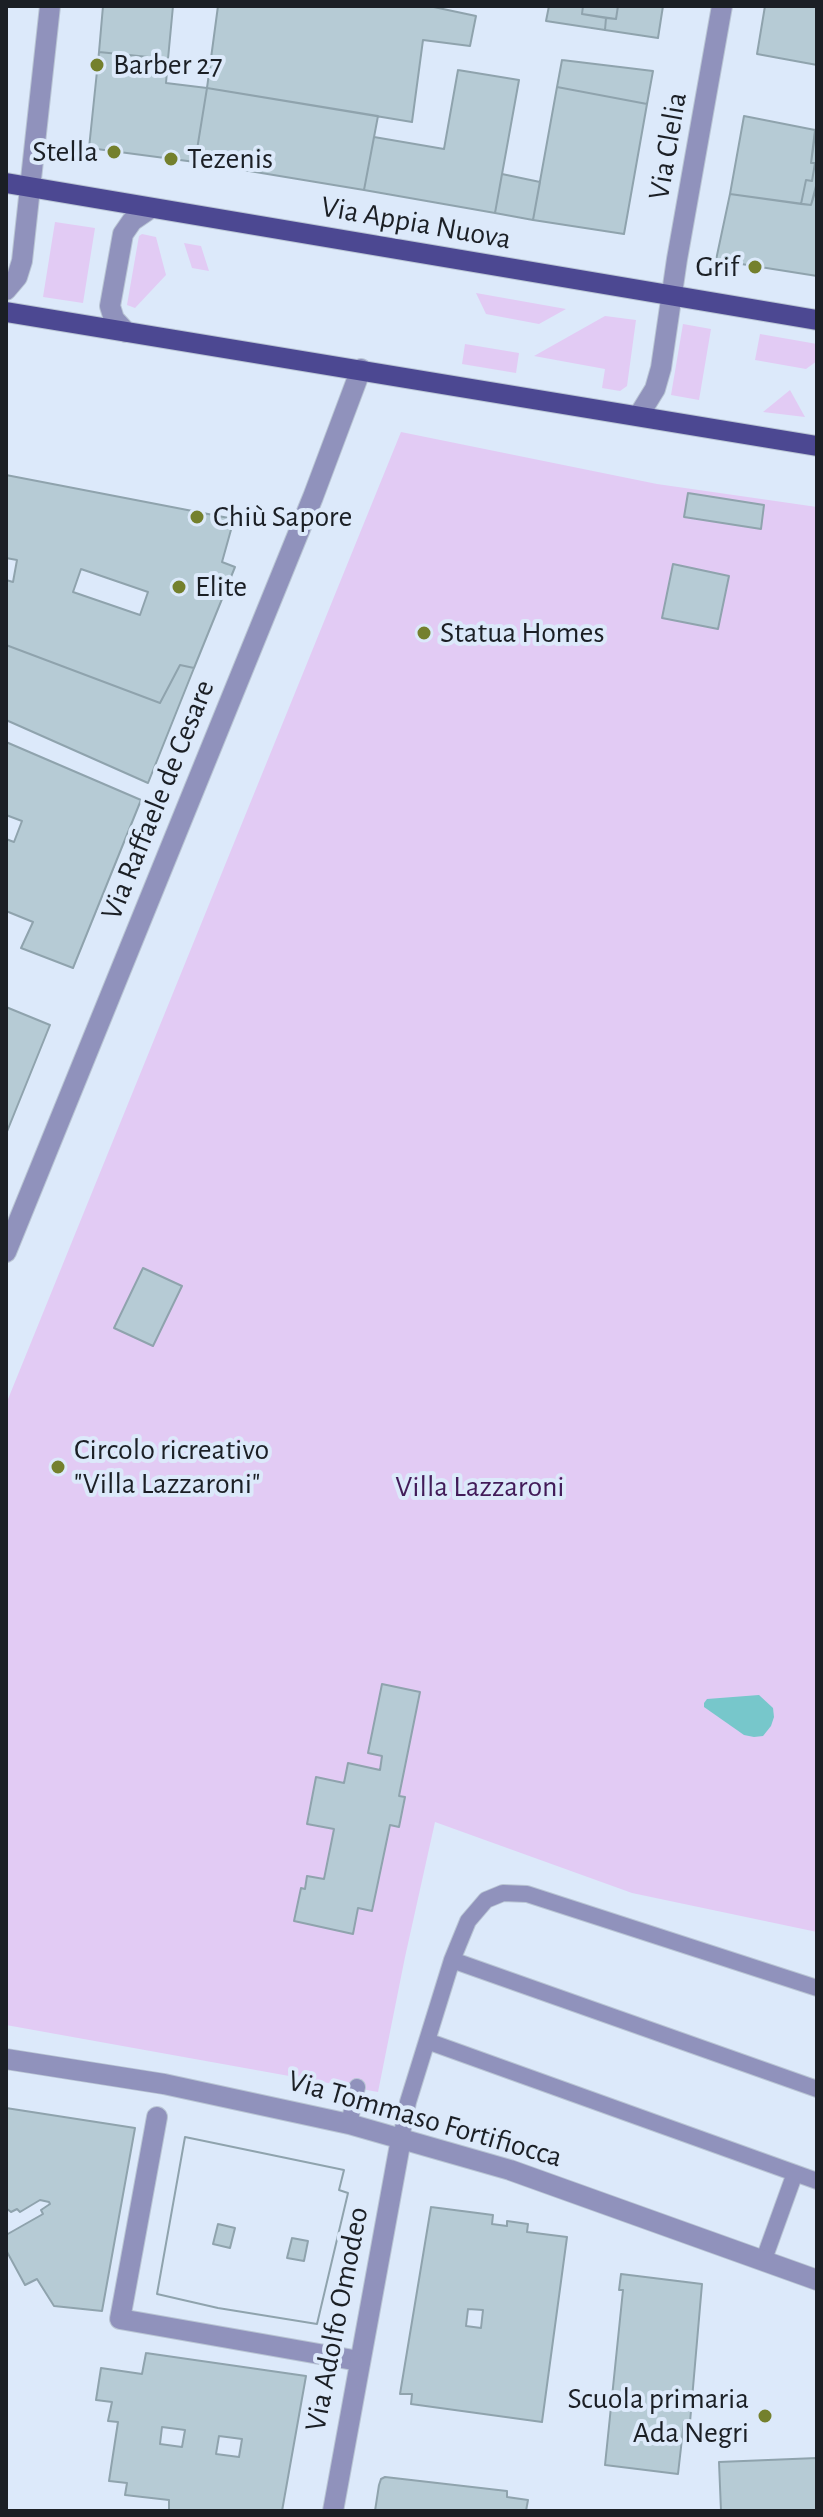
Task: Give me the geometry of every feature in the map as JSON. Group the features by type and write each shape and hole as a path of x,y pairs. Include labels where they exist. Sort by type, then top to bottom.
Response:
{"main road":[{"name":"Via Appia Nuova","path":"6,183 817,320"},
{"path":"6,312 817,446"}],"street":[{"path":"6,290 20,269 50,6"},
{"name":"Via Clelia","path":"639,415 650,400 658,379 722,6"},
{"path":"126,332 114,319 110,306 120,247 127,227 151,208"},
{"name":"Via Raffaele de Cesare","path":"6,1252 317,486 361,369"},
{"name":"Via Tommaso Fortifiocca","path":"6,2059 164,2084 349,2124 497,2166 817,2280"},
{"path":"156,2125 120,2319 359,2361"},
{"name":"Via Adolfo Omodeo","path":"333,2511 401,2139"}],"lane":[{"path":"401,2139 408,2102 452,1960 468,1921 486,1900 503,1893 527,1894 817,1988"},
{"path":"452,1960 817,2089"},
{"path":"427,2041 817,2181"},
{"path":"349,2124 357,2087"},
{"path":"764,2259 795,2173"}],"green space":[{"path":"55,222 95,228 83,303 43,297"},
{"path":"139,236 156,237 166,275 135,308 127,305"},
{"path":"184,243 201,246 209,271 192,268"},
{"path":"476,293 566,309 539,324 486,314"},
{"path":"605,316 636,320 627,386 620,391 602,388 605,369 534,356"},
{"path":"683,324 711,329 699,400 671,395"},
{"path":"760,334 817,344 817,361 806,369 755,360"},
{"path":"465,344 519,353 516,373 462,364"},
{"path":"790,390 805,417 763,412"},
{"name":"Villa Lazzaroni","path":"401,432 657,484 817,507 817,1932 632,1893 435,1822 378,2092 6,2025 6,1404"}],"shaded area":[{"path":"759,1695 773,1708 774,1717 763,1736 744,1735 704,1707 707,1699"}],"building":[{"path":"103,6 173,6 168,59 99,52"},
{"path":"218,6 429,6 476,16 470,46 423,40 412,122 207,88"},
{"path":"549,6 583,6 582,14 606,18 605,30 546,21"},
{"path":"583,6 618,6 616,19 582,14"},
{"path":"618,6 663,6 658,38 605,30 606,18 616,19"},
{"path":"765,6 817,6 817,65 757,54"},
{"path":"99,52 168,59 166,83 207,88 195,162 89,148"},
{"path":"562,60 653,71 647,104 557,87"},
{"path":"458,70 519,80 495,213 364,190 374,137 444,149"},
{"path":"557,87 647,104 624,234 533,220"},
{"path":"207,88 378,116 364,190 195,162"},
{"path":"744,116 815,130 812,181 806,180 801,204 730,194"},
{"path":"817,121 817,186 811,205 801,204 806,180 812,181 815,163 811,163"},
{"path":"502,174 540,182 533,220 495,213"},
{"path":"816,186 817,276 716,260 730,194 811,205"},
{"name":"Elite","path":"6,475 234,519 222,562 235,567 194,668 180,665 160,703 6,645 6,580 13,582 17,560 6,558","holes":["81,569 148,592 140,615 73,592"]},
{"path":"688,493 764,505 761,529 684,517"},
{"path":"673,564 729,576 718,629 662,618"},
{"path":"6,645 160,703 180,665 194,668 148,783 6,720"},
{"path":"6,742 141,800 73,968 21,948 33,922 6,911 6,839 14,842 22,821 6,815"},
{"path":"6,1007 50,1025 6,1134"},
{"path":"143,1268 182,1286 153,1346 114,1328"},
{"path":"382,1684 420,1692 399,1796 405,1797 399,1827 390,1825 372,1911 358,1908 353,1934 294,1921 301,1888 305,1889 307,1876 324,1879 334,1829 307,1824 316,1777 344,1783 348,1763 380,1770 382,1756 368,1753"},
{"path":"6,2108 135,2128 102,2311 54,2306 37,2279 25,2285 6,2250 6,2235 43,2214 41,2210 50,2204 40,2200 20,2212 17,2209 11,2212 6,2208"},
{"path":"185,2137 344,2170 339,2190 348,2193 317,2324 218,2308 157,2294"},
{"path":"185,2137 344,2170 339,2190 348,2193 317,2324 218,2308 157,2294","holes":["218,2224 235,2228 230,2248 213,2244","292,2238 308,2241 304,2261 287,2258"]},
{"path":"431,2207 493,2215 492,2224 507,2226 507,2221 528,2224 527,2232 567,2237 542,2422 411,2404 412,2394 400,2394","holes":["468,2309 483,2310 481,2328 466,2326"]},
{"path":"621,2274 702,2284 690,2422 684,2421 678,2474 605,2465 623,2290 619,2290"},
{"path":"146,2353 306,2376 282,2511 169,2510 169,2500 125,2495 127,2483 109,2481 118,2422 108,2421 112,2402 96,2400 101,2368 142,2374","holes":["162,2427 185,2430 182,2447 160,2444","219,2436 242,2439 239,2457 216,2454"]},
{"path":"817,2458 817,2511 721,2511 719,2462"},
{"path":"385,2477 507,2491 507,2497 528,2500 526,2511 375,2511 379,2485"}],"place":[{"name":"Barber 27","path":"97,65"},
{"name":"Stella","path":"114,152"},
{"name":"Tezenis","path":"171,159"},
{"name":"Grif","path":"755,267"},
{"name":"Chiù Sapore","path":"197,517"},
{"name":"Elite","path":"179,587"},
{"name":"Statua Homes","path":"424,633"},
{"name":"Circolo ricreativo \"Villa Lazzaroni\"","path":"58,1467"},
{"name":"Scuola primaria Ada Negri","path":"765,2416"}]}
